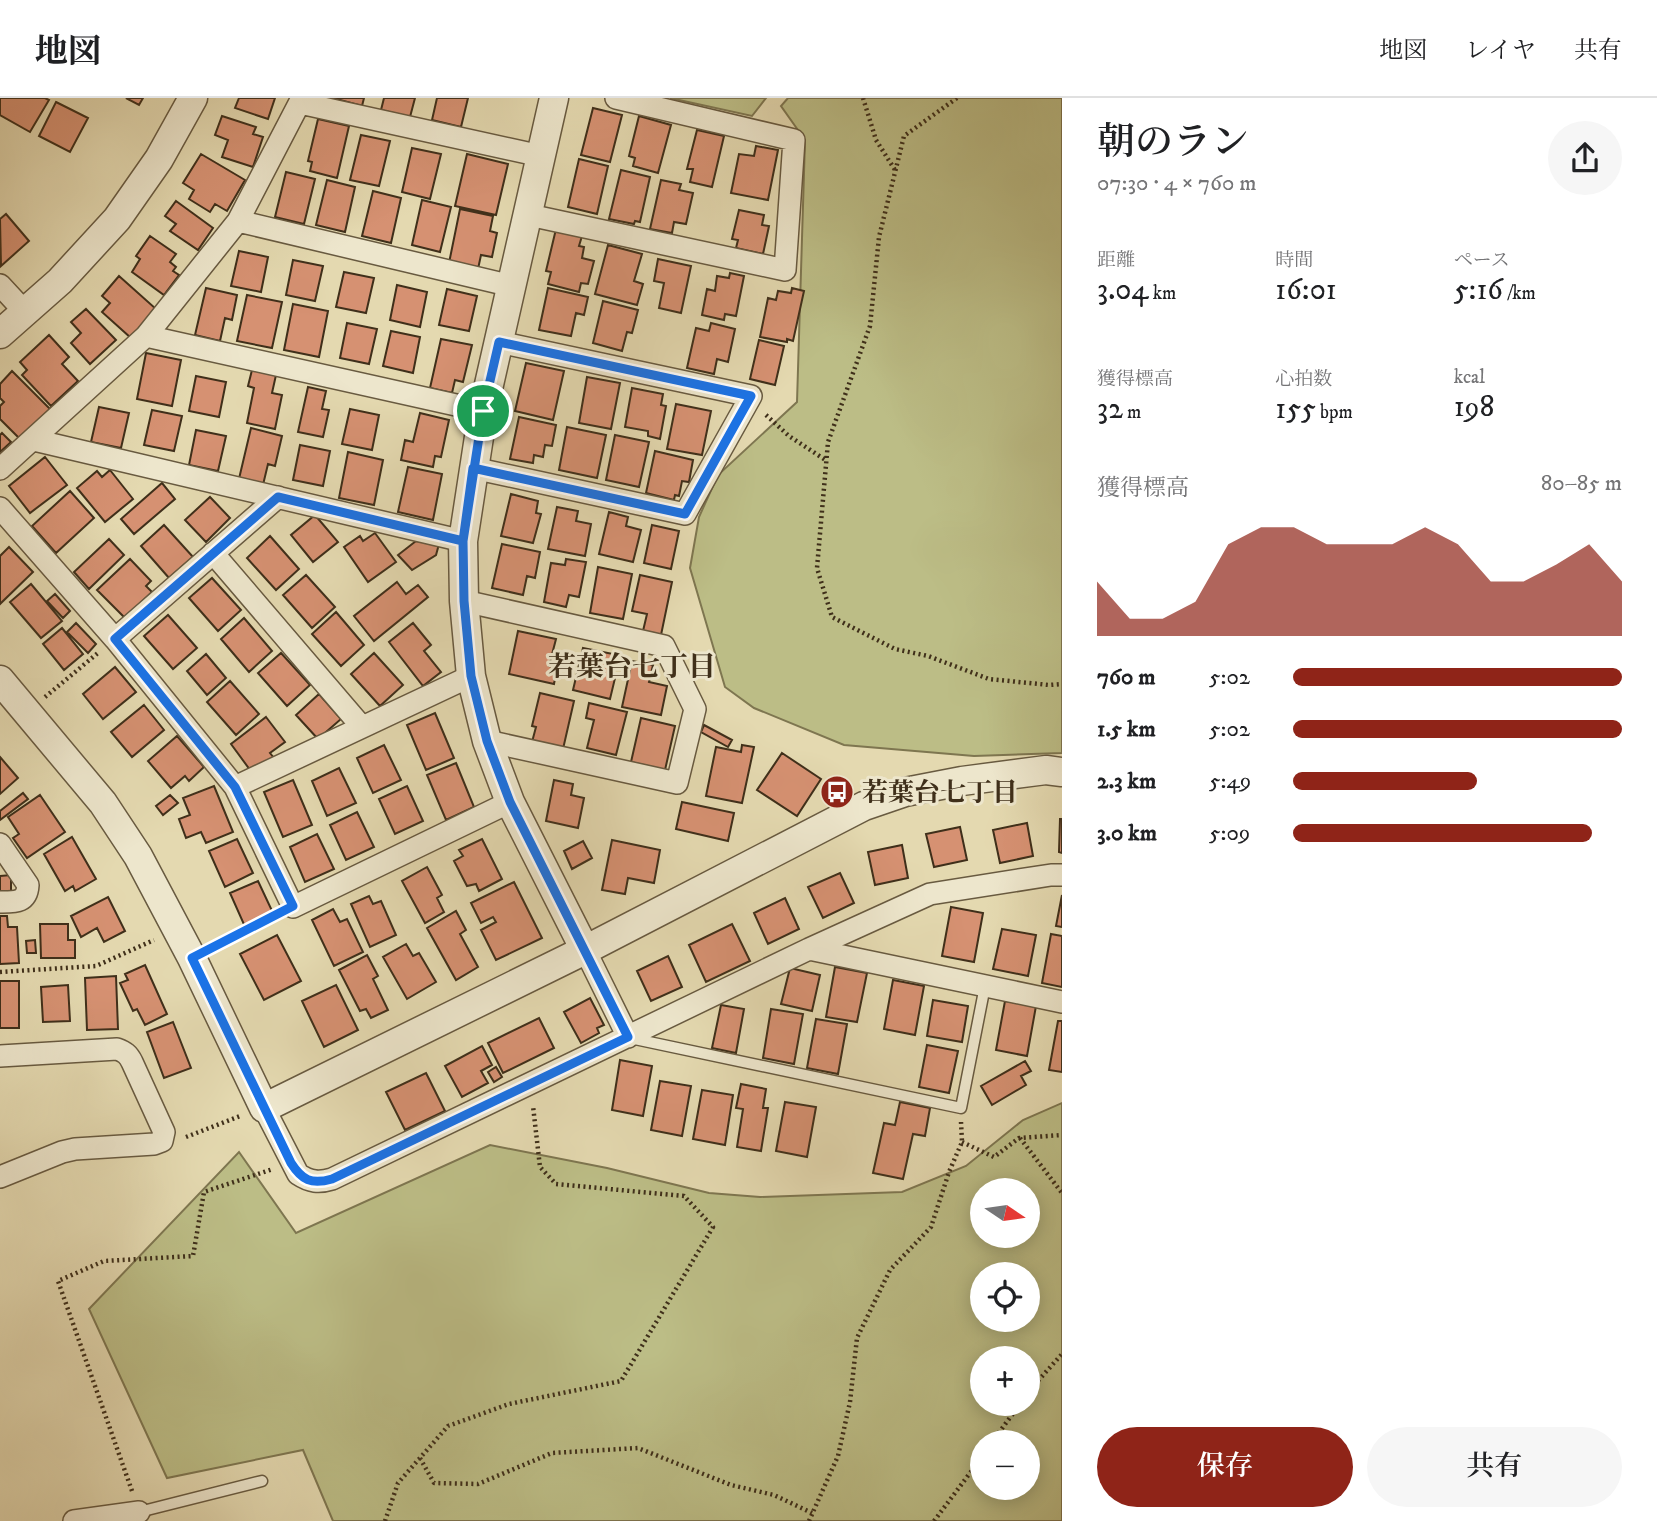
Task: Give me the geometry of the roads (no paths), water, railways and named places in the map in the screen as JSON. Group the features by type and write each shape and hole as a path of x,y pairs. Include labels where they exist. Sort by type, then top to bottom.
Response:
{"street":[{"path":"0,334 60,281 117,219 159,159 193,98"},
{"path":"554,98 483,411 463,541 464,601 471,676 487,741 510,802 628,1037"},
{"path":"529,215 785,270 794,140 616,98"},
{"path":"0,470 146,336 239,221 301,100 541,156"},
{"path":"239,221 512,286"},
{"path":"0,285 24,313"},
{"path":"146,336 483,411"},
{"path":"473,468 685,514 751,396 499,342"},
{"path":"34,440 463,541"},
{"path":"115,639 278,497"},
{"path":"0,508 115,639 235,787 293,906 510,802"},
{"path":"213,553 362,727"},
{"path":"464,601 664,646 695,709 677,783 487,741"},
{"path":"235,787 471,676"},
{"path":"0,680 103,803 138,856 192,958 291,1163 298,1174 306,1179 322,1182 930,894 1062,875"},
{"path":"264,1108 585,950 864,806 905,792 962,781 1046,770 1062,772"},
{"path":"0,844 28,885 28,893 23,899 18,902 0,902"},
{"path":"809,949 1062,1002"},
{"path":"0,1056 117,1049 128,1054 164,1132 162,1141 154,1144 75,1149 0,1177"},
{"path":"86,1520 139,1512"}],"lane":[{"path":"628,1037 961,1108 985,986"},
{"path":"139,1512 262,1481"}],"place":[{"name":"若葉台七丁目","path":"837,792"}],"district":[{"name":"若葉台七丁目","path":"632,666"}]}
